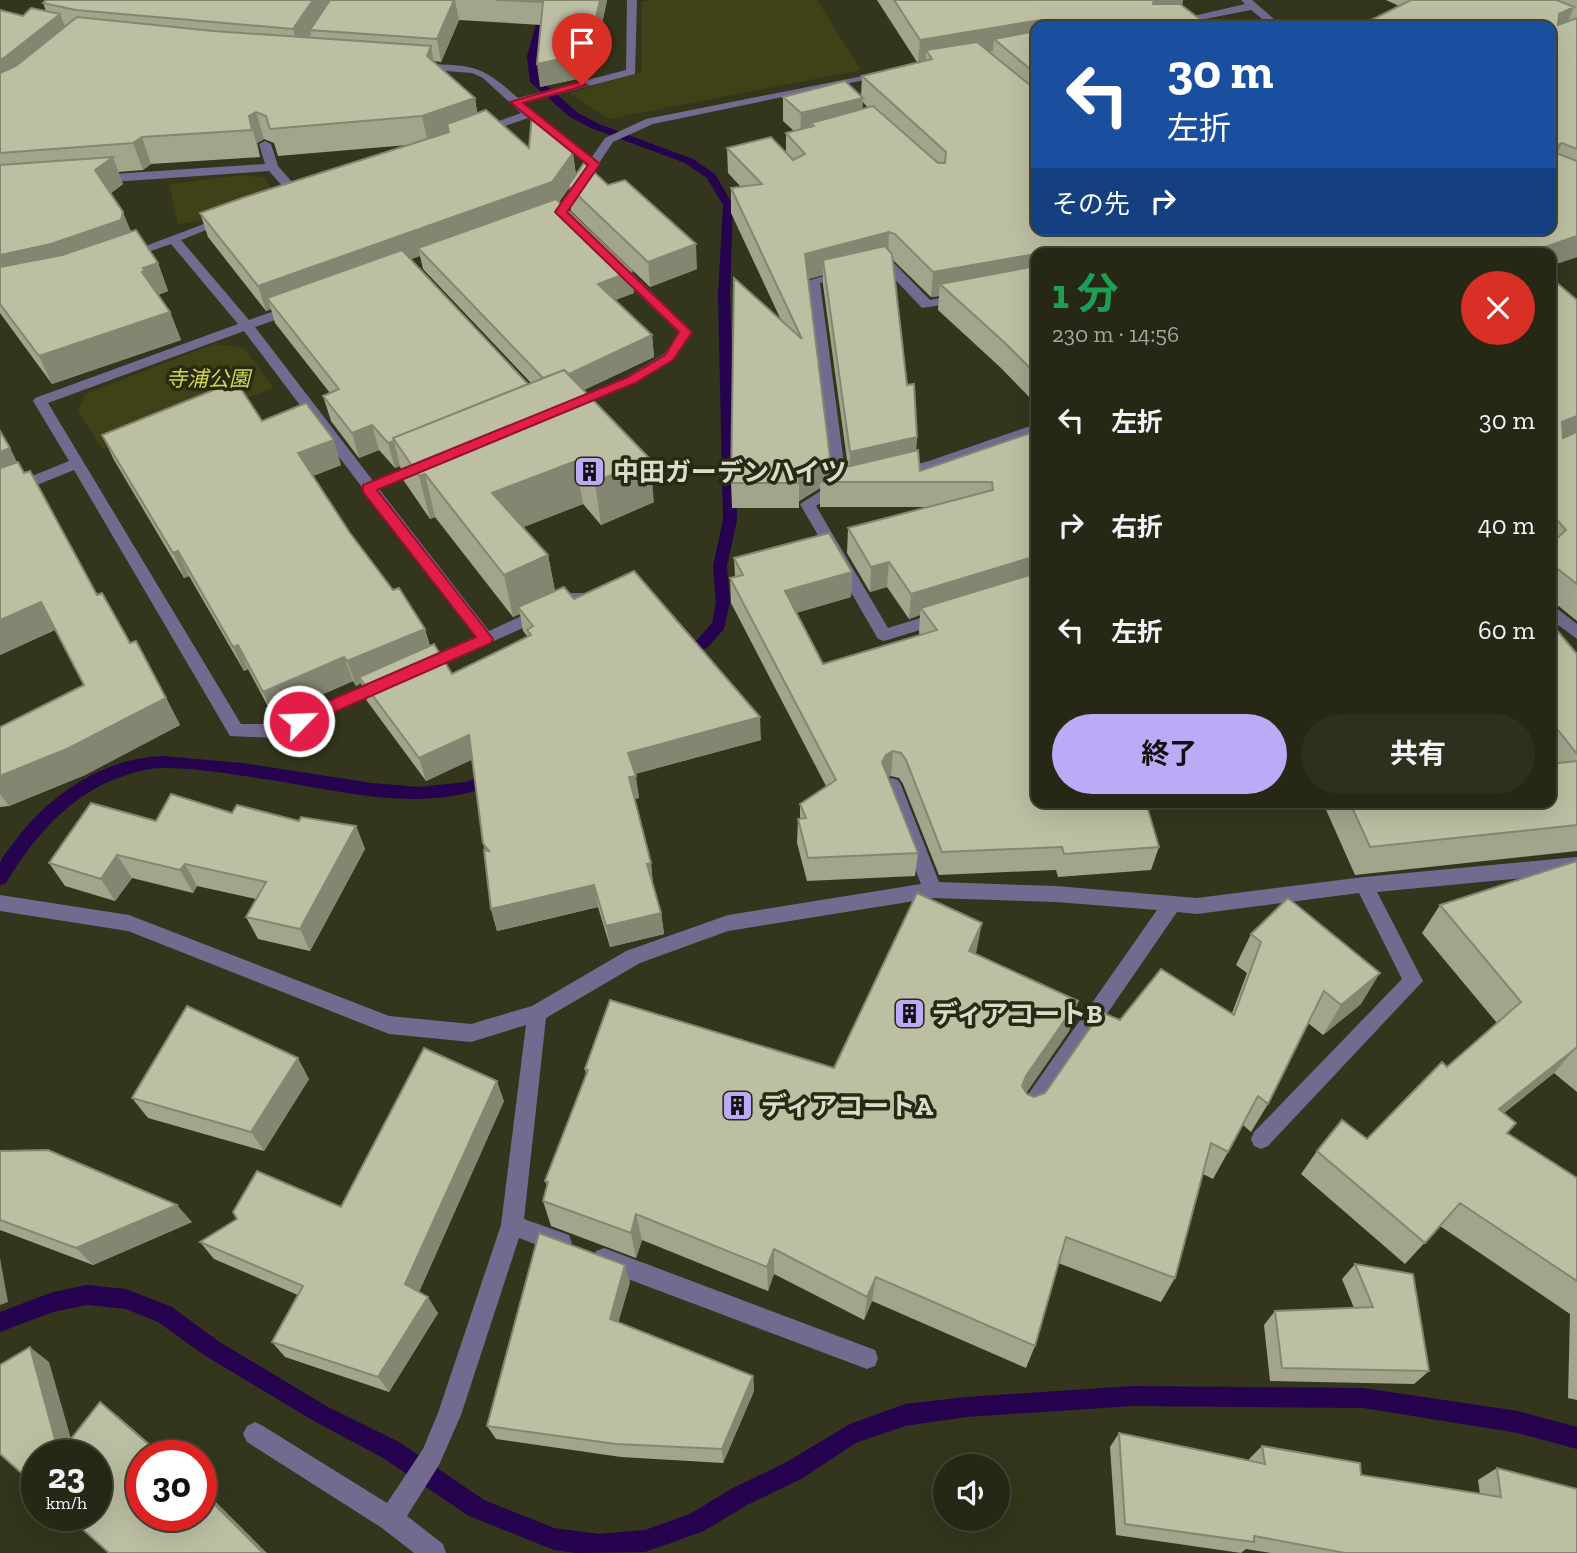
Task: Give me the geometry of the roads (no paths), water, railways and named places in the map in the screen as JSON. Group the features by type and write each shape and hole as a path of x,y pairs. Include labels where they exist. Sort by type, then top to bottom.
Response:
{"street":[{"path":"516,102 631,72 632,0"},
{"path":"1175,21 1250,3 1272,21"},
{"path":"408,65 474,70 487,76 529,114 594,164"},
{"path":"536,221 566,217 609,141 632,128 650,121 898,73"},
{"path":"832,84 849,100"},
{"path":"464,136 529,114"},
{"path":"265,144 272,166 290,196 309,190"},
{"path":"82,181 272,166"},
{"path":"121,258 234,216"},
{"path":"173,239 246,325 486,639"},
{"path":"549,414 631,380 669,357 685,332 609,258"},
{"path":"960,611 884,635 807,504 846,484 813,281 887,264 928,305 982,294"},
{"path":"309,303 40,401 236,731 276,731 577,597"},
{"path":"880,477 933,465 1031,431"},
{"path":"368,488 433,462"},
{"path":"0,495 78,463"},
{"path":"1556,614 1577,633"},
{"path":"892,785 933,890"},
{"path":"5,904 129,923 389,1025 471,1033 537,1013 633,957 728,923 933,890 1056,894 1198,906 1364,885 1577,865"},
{"path":"1261,1139 1413,981 1364,885"},
{"path":"1027,1112 1172,904"},
{"path":"398,1509 431,1457 449,1415 512,1225 537,1013"},
{"path":"512,1225 867,1358"},
{"path":"255,1434 398,1509 434,1553"}],"waterway":[{"path":"548,0 532,56 534,80 574,115 595,126 689,161 711,176 728,205 724,295 730,520 720,566 723,602 719,625 703,643 682,655"},
{"path":"0,878 28,837 61,803 102,778 150,763 220,767 372,789 419,793 466,788 495,776"},
{"path":"0,1322 53,1302 87,1295 126,1299 165,1314 211,1348 321,1414 391,1450 477,1508 554,1539 599,1545 645,1541 696,1523 739,1497 793,1471 850,1435 905,1415 966,1407 1133,1396 1363,1398 1518,1422 1577,1438"}],"place":[{"name":"中田ガーデンハイツ","path":"590,472"},
{"name":"ディアコートB","path":"909,1014"},
{"name":"ディアコートA","path":"738,1106"}],"park label":[{"name":"寺浦公園","path":"208,378"}]}
